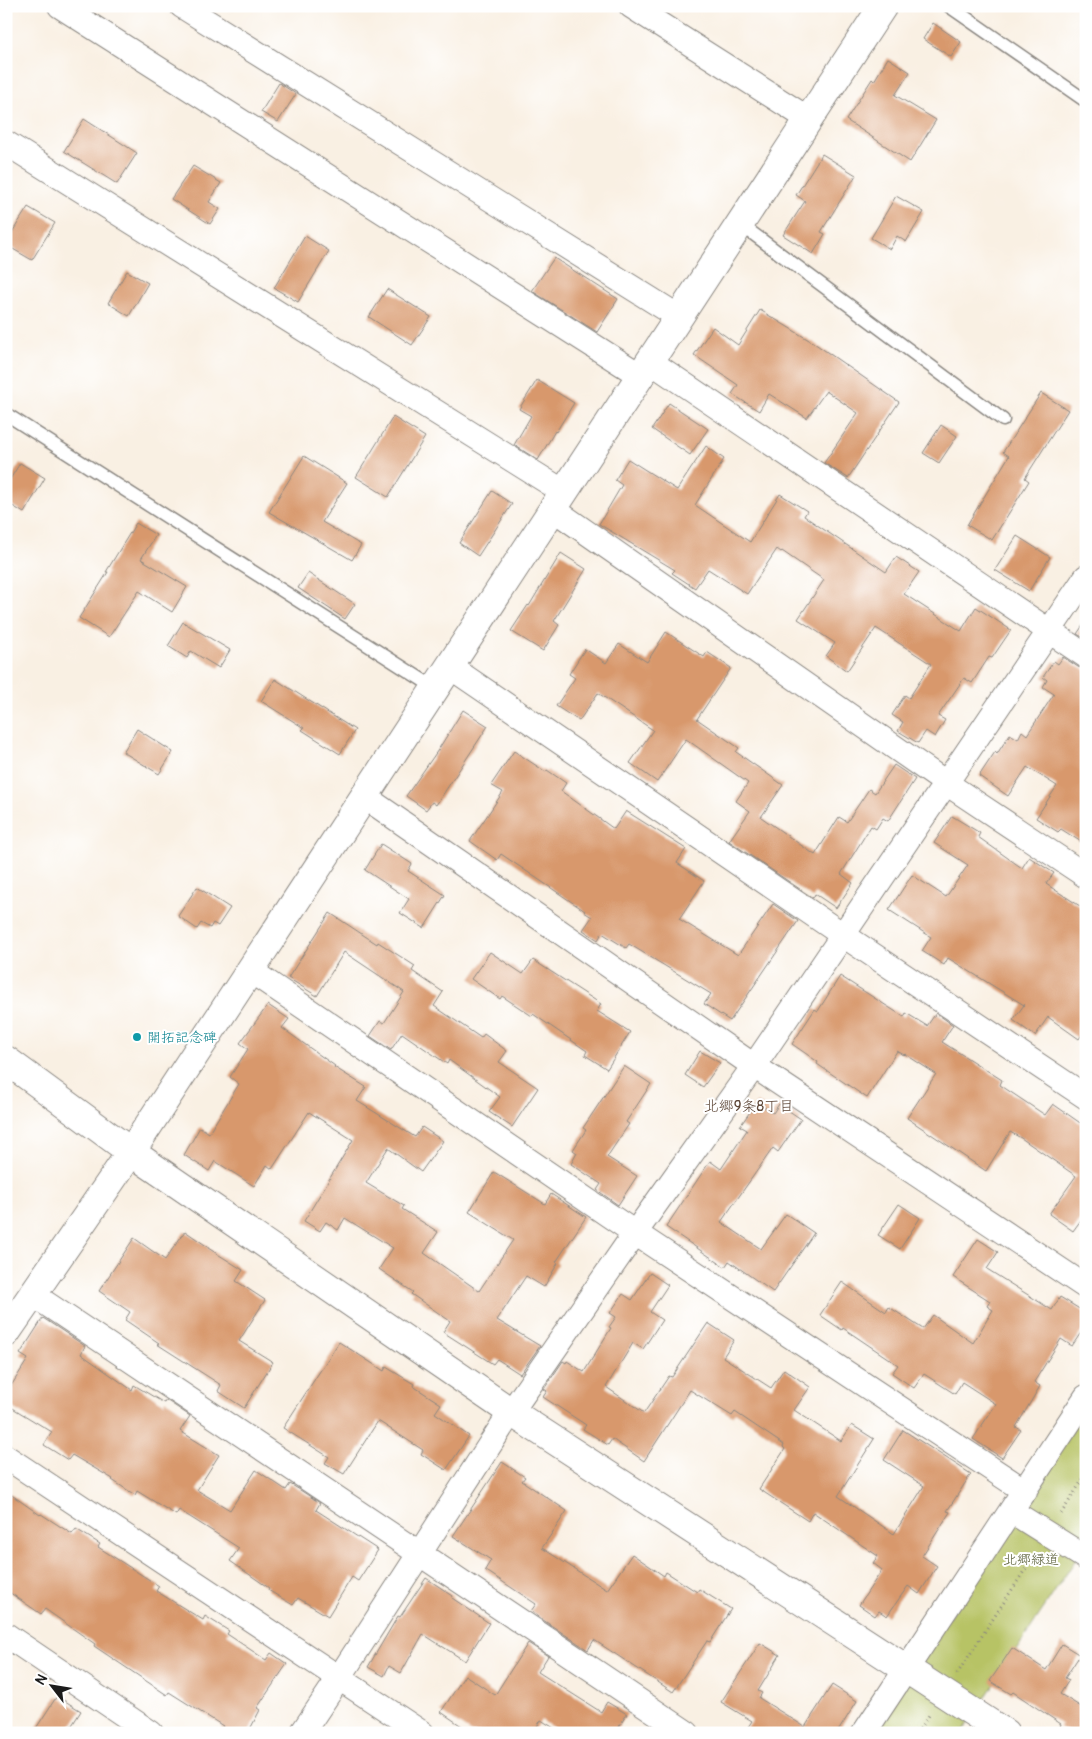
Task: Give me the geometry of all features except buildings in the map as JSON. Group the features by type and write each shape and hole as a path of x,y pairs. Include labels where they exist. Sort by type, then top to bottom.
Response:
{"street":[{"path":"60,6 646,369 1086,656"},
{"path":"182,6 679,317"},
{"path":"631,6 810,120"},
{"path":"6,1333 131,1152 251,971 558,500 884,6"},
{"path":"6,142 558,500 946,783 1086,876"},
{"path":"302,1733 511,1412 754,1066 1086,577"},
{"path":"450,666 843,935 1086,1097"},
{"path":"364,797 754,1066 1086,1287"},
{"path":"251,971 635,1233 1024,1491"},
{"path":"6,1060 131,1152 511,1412 1005,1733"},
{"path":"32,1294 687,1733"},
{"path":"864,1733 1086,1397"},
{"path":"6,1457 422,1733"},
{"path":"1011,1511 1086,1558"},
{"path":"6,1635 151,1733"}],"lane":[{"path":"949,6 1086,101"},
{"path":"740,224 1003,420"},
{"path":"6,414 435,688"}],"path":[{"path":"917,1733 945,1693 1086,1474"}],"green space":[{"name":"北郷緑道","path":"1086,1407 1086,1544 962,1733 873,1733"}],"place":[{"name":"開拓記念碑","path":"137,1037"}],"district":[{"name":"北郷9条8丁目","path":"749,1106"}]}
